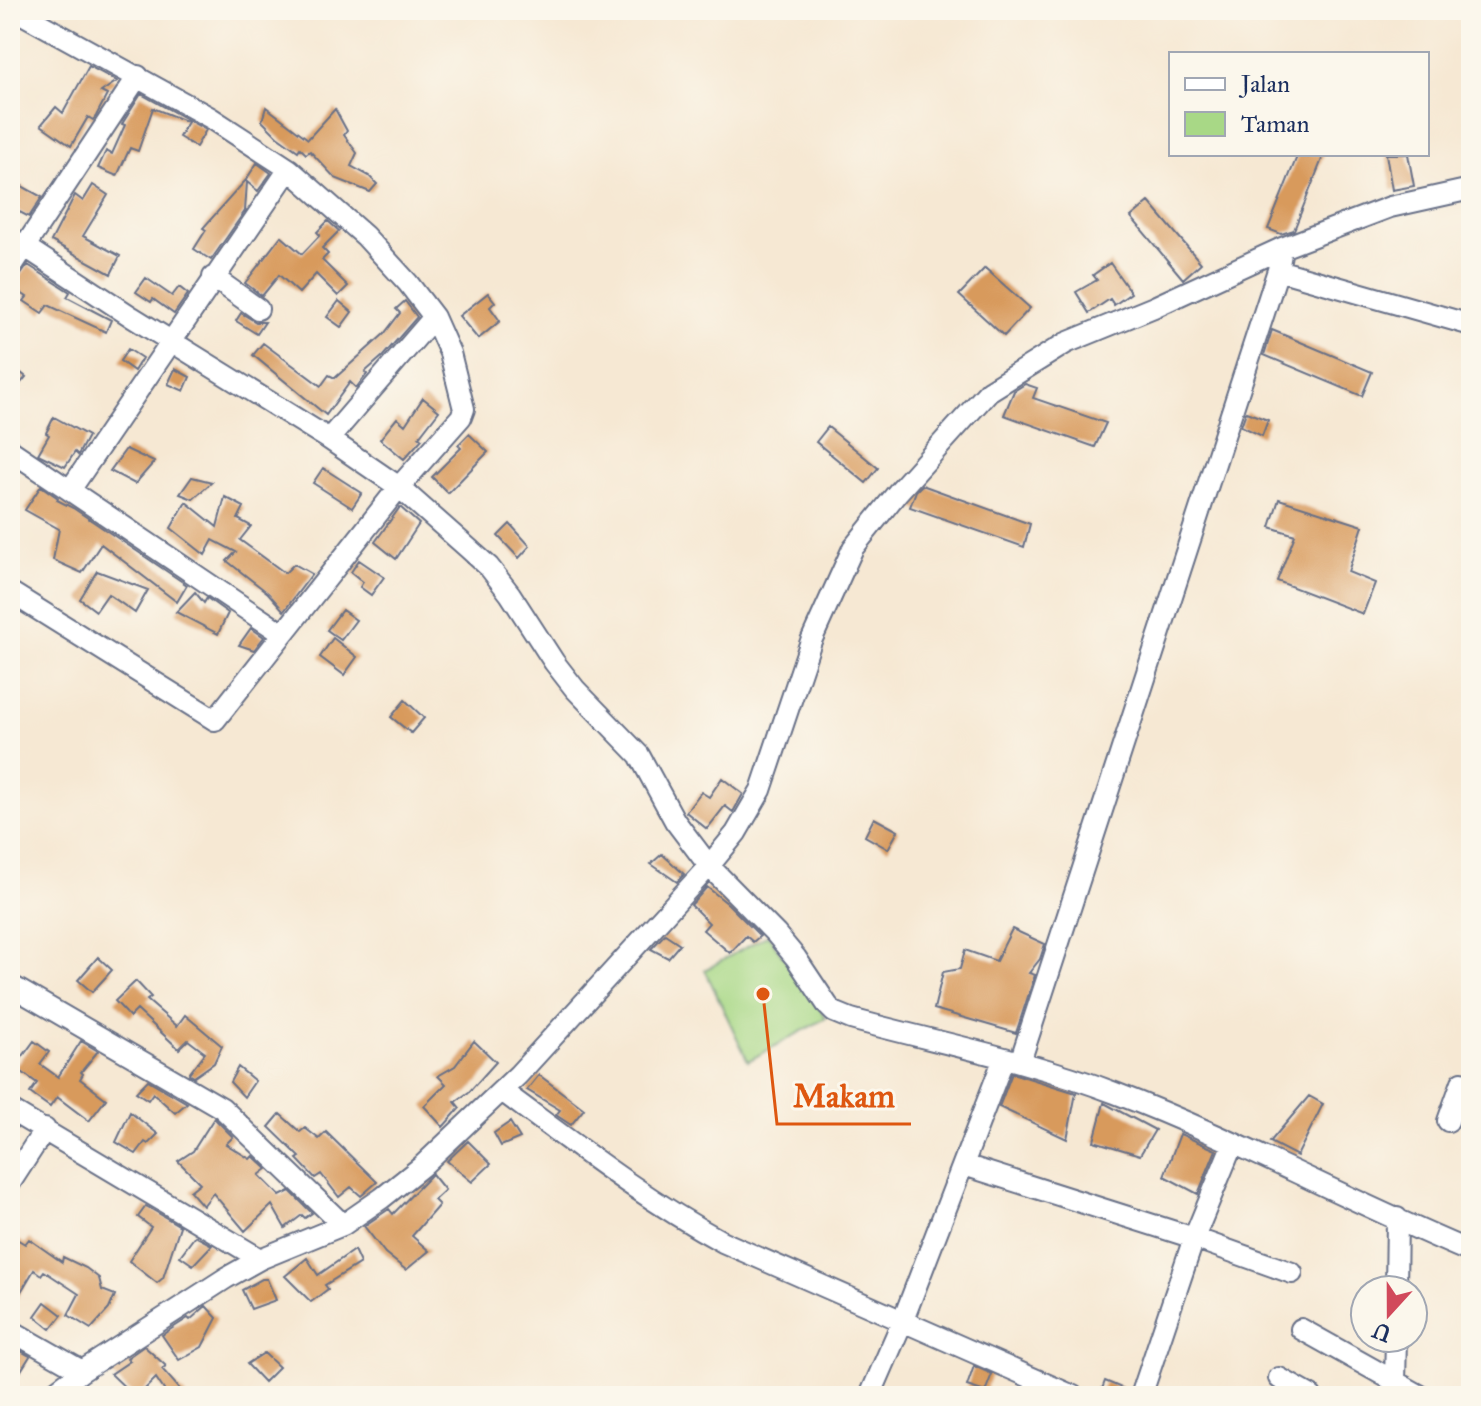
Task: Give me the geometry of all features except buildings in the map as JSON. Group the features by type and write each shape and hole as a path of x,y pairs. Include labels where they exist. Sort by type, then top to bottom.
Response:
{"street":[{"path":"10,592 215,720 399,487 461,417 464,409 450,353 434,317 365,236 289,169 211,118 15,10"},
{"path":"10,269 17,242 138,76"},
{"path":"70,490 289,169"},
{"path":"49,1396 82,1371 226,1278 260,1259 343,1225 421,1167 502,1091 736,833 761,790 811,641 853,548 943,440 989,391 1066,343 1154,307 1282,248 1390,207 1471,189"},
{"path":"17,242 329,439 399,487 489,567 575,689 639,755 675,821 709,866 776,934 834,1012 1012,1060 1113,1092 1233,1143 1471,1252"},
{"path":"870,1396 964,1165 1012,1060 1278,270 1282,248"},
{"path":"1278,270 1471,325"},
{"path":"213,277 258,309"},
{"path":"329,439 434,317"},
{"path":"10,450 283,634"},
{"path":"10,985 222,1108 343,1225"},
{"path":"1448,1121 1462,1082 1471,1086"},
{"path":"502,1091 677,1217 723,1242 1073,1396"},
{"path":"10,1110 260,1259"},
{"path":"10,1183 45,1129"},
{"path":"1141,1396 1194,1238 1233,1143"},
{"path":"964,1165 1194,1238 1292,1273"},
{"path":"1396,1274 1397,1218"},
{"path":"1301,1329 1421,1396"},
{"path":"10,1330 82,1371"},
{"path":"1395,1382 1396,1354"},
{"path":"1279,1378 1311,1396"}],"green space":[{"path":"768,935 826,1018 748,1061 705,970"}],"place":[{"name":"Makam","path":"763,994"}]}
